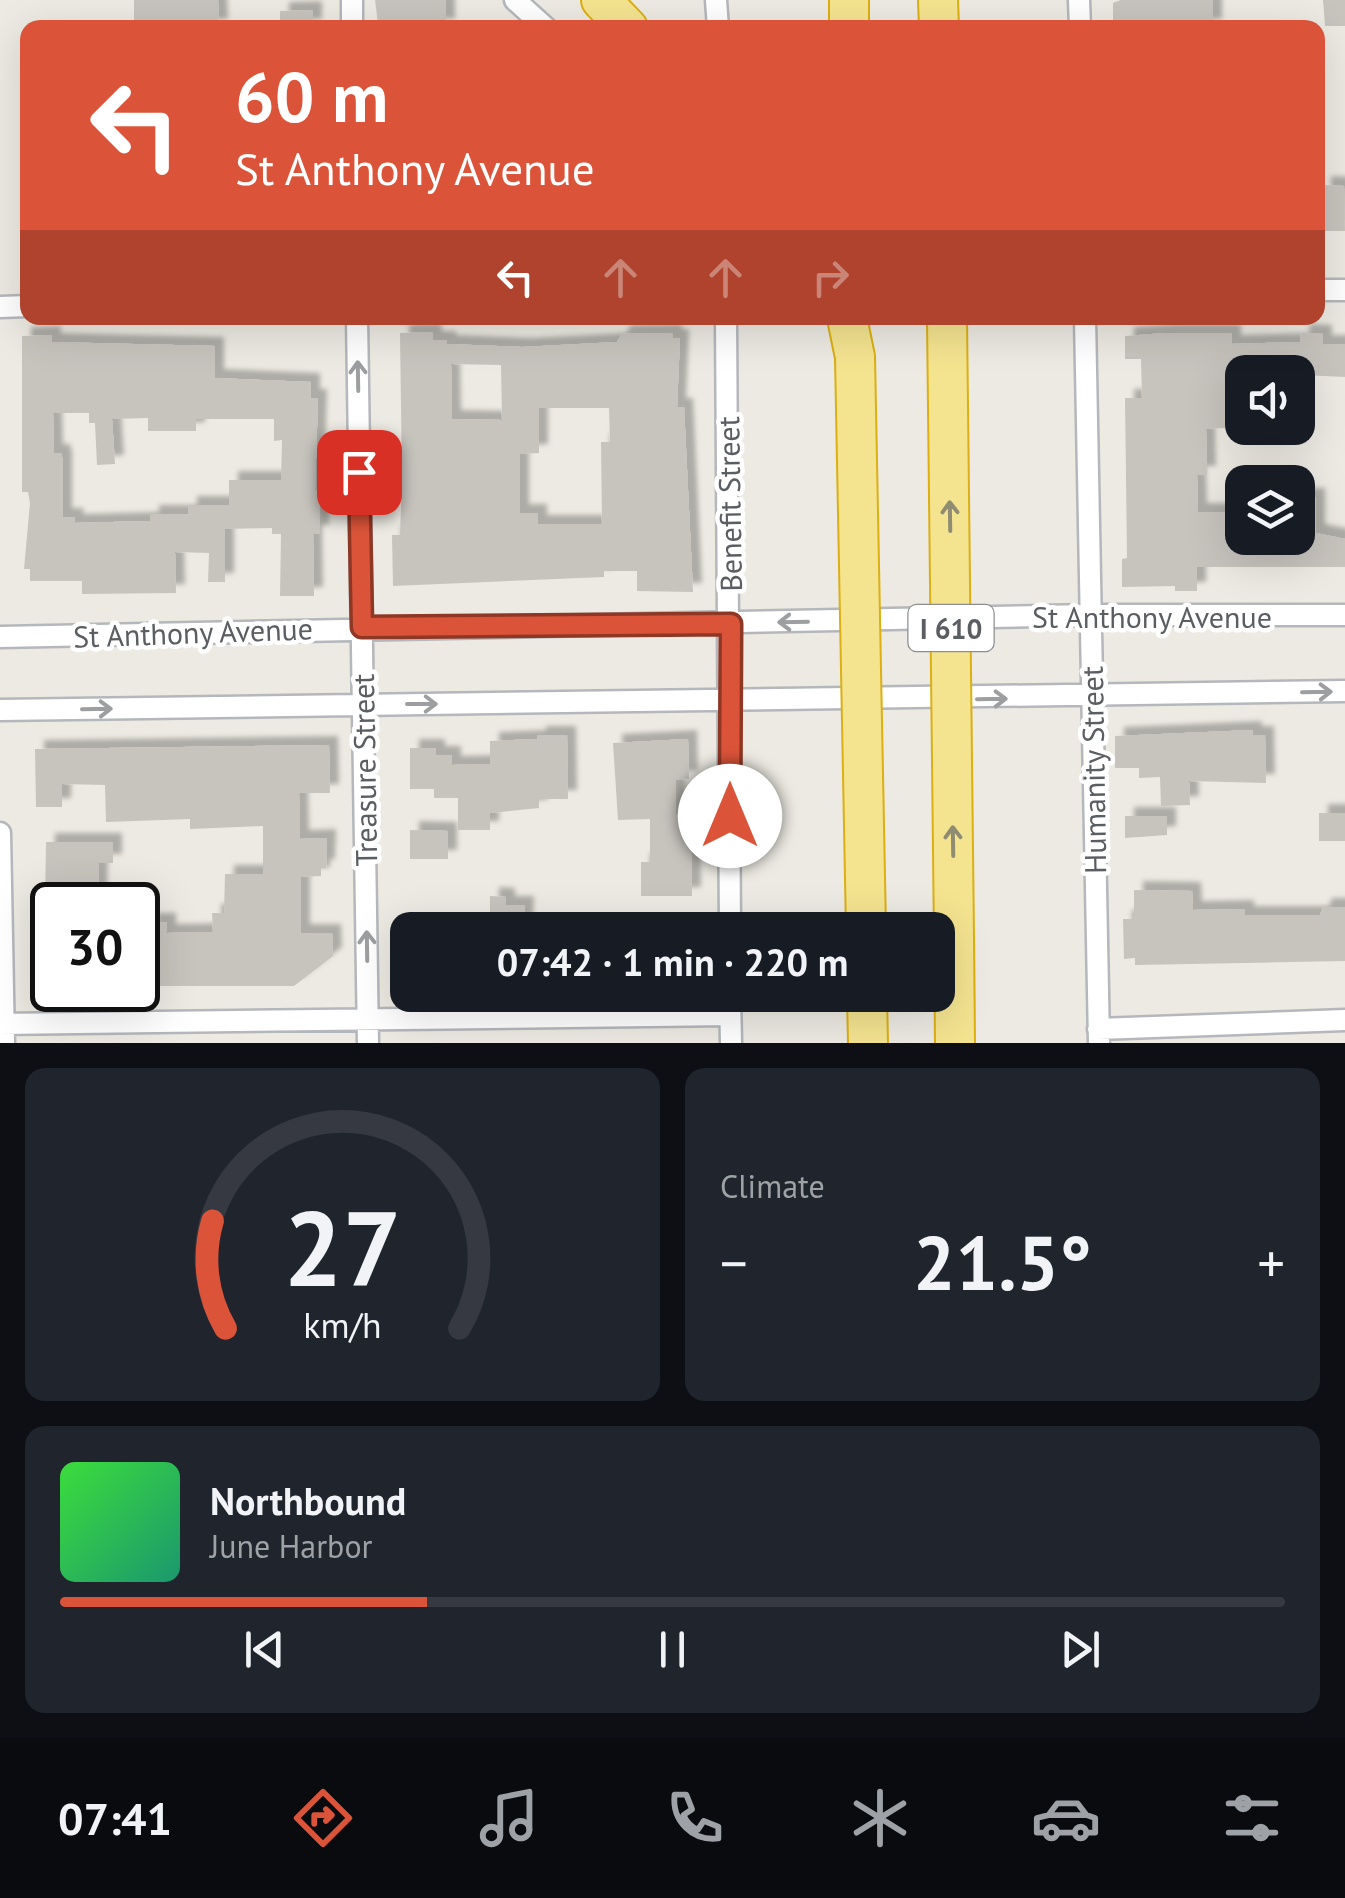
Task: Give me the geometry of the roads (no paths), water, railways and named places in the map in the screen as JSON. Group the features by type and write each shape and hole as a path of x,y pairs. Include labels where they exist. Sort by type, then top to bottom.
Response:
{"highway":[{"path":"852,325 866,912"},
{"name":"I 610","path":"947,325 955,1043"},
{"path":"867,1012 868,1043"}],"street":[{"path":"515,0 537,20"},
{"name":"Treasure Street","path":"357,325 368,1043"},
{"name":"Benefit Street","path":"726,325 730,912"},
{"name":"Humanity Street","path":"1085,325 1099,1036"},
{"name":"St Anthony Avenue","path":"0,637 1090,615 1345,615"},
{"path":"0,710 1345,691"},
{"path":"0,833 3,1030 561,1012"},
{"path":"730,1012 731,1043"},
{"path":"1099,1036 1345,1020"}]}
